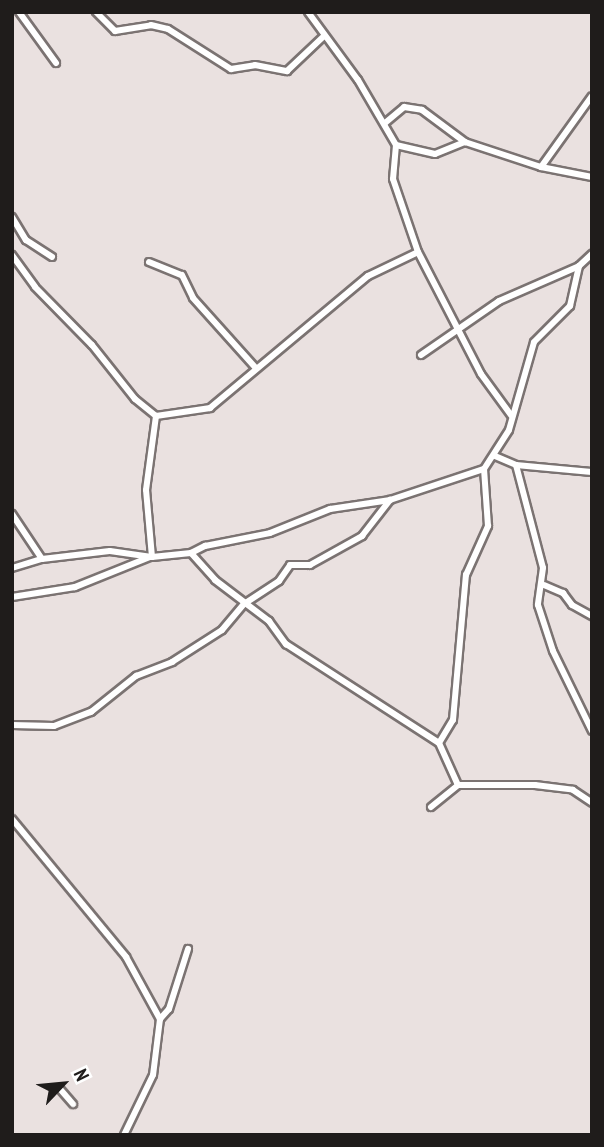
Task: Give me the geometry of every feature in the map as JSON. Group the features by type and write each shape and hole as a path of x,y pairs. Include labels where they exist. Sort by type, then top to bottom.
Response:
{"street":[{"path":"19,12 56,63"},
{"path":"96,12 115,31 151,26 167,29 231,69 254,65 287,71 323,37"},
{"path":"308,12 385,123 396,145 393,179 418,252 461,329 481,374 511,415"},
{"path":"541,167 592,96"},
{"path":"385,123 404,107 422,110 465,142 541,167 592,177"},
{"path":"396,145 435,154 465,142"},
{"path":"12,216 26,240 52,257"},
{"path":"12,255 35,287 92,345 135,399 156,416 210,408 255,367 368,276 418,252"},
{"path":"421,355 499,301 579,266 592,254"},
{"path":"149,262 182,275 193,298 255,367"},
{"path":"12,568 42,559 110,551 152,557 191,553 205,546 270,533 330,509 390,500 484,469 495,456 534,342 570,306 579,266"},
{"path":"152,557 146,490 156,416"},
{"path":"495,456 516,465 592,472"},
{"path":"516,465 535,533 544,585 538,605 553,651 592,732"},
{"path":"439,743 453,720 466,575 488,526 484,469"},
{"path":"12,725 54,726 92,712 136,676 172,662 222,630 244,604 279,581 290,565 310,565 362,536 390,500"},
{"path":"12,514 42,559"},
{"path":"191,553 244,604 269,621 286,644 439,743 458,785"},
{"path":"12,597 75,587 152,557"},
{"path":"544,585 563,593 572,605 592,616"},
{"path":"431,807 458,785 573,790 590,805"},
{"path":"12,818 126,957 160,1019"},
{"path":"124,1135 153,1075 160,1019 169,1009 188,949"},
{"path":"60,1089 73,1104"}]}
